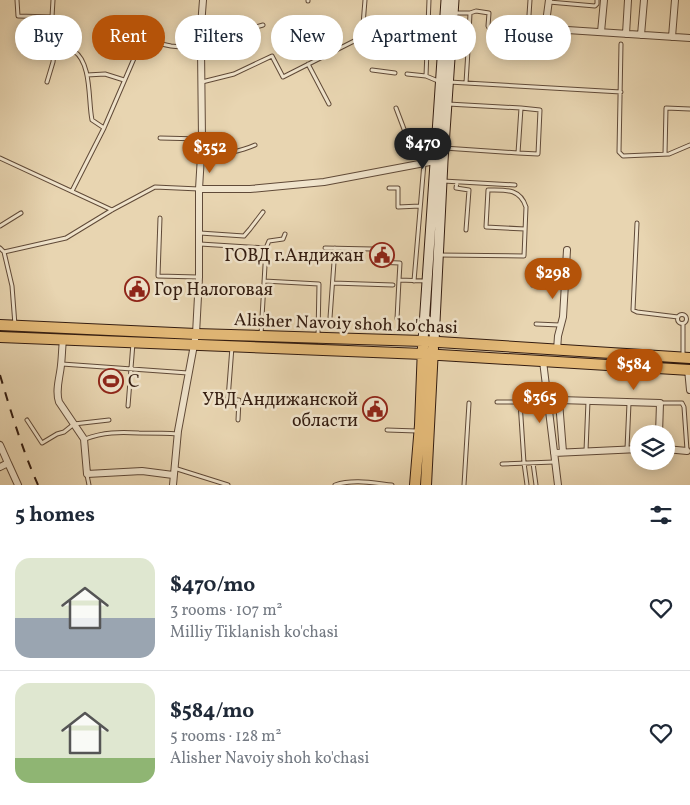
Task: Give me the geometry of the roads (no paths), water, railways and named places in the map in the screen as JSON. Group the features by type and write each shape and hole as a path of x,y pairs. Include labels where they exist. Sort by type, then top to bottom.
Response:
{"main road":[{"path":"446,0 449,15"},
{"path":"426,485 430,427 428,342 436,212 435,161 444,82 449,12 454,0"},
{"path":"436,212 442,181 447,104 444,82 449,60"},
{"name":"Alisher Navoiy shoh ko'chasi","path":"0,325 428,342 686,358"},
{"name":"Alisher Navoiy shoh ko'chasi","path":"0,338 428,354 689,369"},
{"path":"543,350 543,361"},
{"path":"415,485 428,354"}],"street":[{"path":"202,15 204,0"},
{"path":"601,32 604,0"},
{"path":"626,34 628,0"},
{"path":"641,34 644,0"},
{"path":"672,37 675,0"},
{"path":"548,1 547,26 552,29 690,38"},
{"path":"173,485 178,434 196,334 202,139 201,60"},
{"path":"199,189 250,189 324,182 435,161"},
{"path":"557,350 558,336 563,317 567,250"},
{"path":"63,340 58,398 84,439 87,474 174,471"},
{"path":"543,361 558,485"},
{"path":"689,369 690,390"},
{"path":"546,389 558,389 563,452"},
{"path":"559,400 660,403 659,425"},
{"path":"0,445 18,485"},
{"path":"554,453 630,450"},
{"path":"675,450 687,451"},
{"path":"0,467 8,463"}],"lane":[{"path":"17,0 18,15"},
{"path":"52,15 53,0"},
{"path":"202,82 234,74 272,56 283,77 362,37 364,0"},
{"path":"426,76 429,0"},
{"path":"449,12 470,13 476,11 489,13 489,28 527,32 530,0"},
{"path":"548,1 595,6 597,5 597,0"},
{"path":"72,191 104,128 142,40 175,46"},
{"path":"621,44 619,152 624,156 669,154 690,145"},
{"path":"47,82 53,60"},
{"path":"81,60 87,75 92,120 104,128"},
{"path":"466,83 467,60"},
{"path":"308,64 328,104"},
{"path":"372,70 395,72"},
{"path":"87,75 105,74 124,80"},
{"path":"407,74 426,76 444,82 621,92"},
{"path":"444,148 538,154 540,110 447,104"},
{"path":"396,108 407,137 422,163 414,281"},
{"path":"518,153 521,108"},
{"path":"665,154 666,108 690,108"},
{"path":"160,138 202,139"},
{"path":"200,156 242,151 255,145"},
{"path":"0,158 112,210"},
{"path":"442,181 514,186"},
{"path":"457,182 456,188 469,190 466,230"},
{"path":"4,252 66,238 155,187 199,189"},
{"path":"389,188 398,188 398,207 420,206"},
{"path":"434,255 524,256 526,208 524,201 516,192 488,190 486,227 525,229"},
{"path":"199,233 244,236 263,212"},
{"path":"0,226 21,213"},
{"path":"160,218 158,276 199,277"},
{"path":"637,223 633,310 636,312 678,317 686,316 686,321 683,324 686,358"},
{"path":"261,336 266,248 269,241 283,239 285,234"},
{"path":"199,244 266,248"},
{"path":"0,248 4,252 12,286 15,325"},
{"path":"325,248 372,250 374,262 400,263 397,319"},
{"path":"330,318 335,248"},
{"path":"399,280 432,282"},
{"path":"264,281 319,284 318,338"},
{"path":"333,283 393,285"},
{"path":"678,317 679,322 683,324"},
{"path":"536,324 561,325"},
{"path":"128,406 133,343"},
{"path":"232,346 228,399 239,400 238,420"},
{"path":"62,364 189,373"},
{"path":"586,451 588,401"},
{"path":"497,402 520,402 527,485"},
{"path":"627,450 630,402"},
{"path":"464,485 469,403"},
{"path":"660,403 682,404 684,407 687,451"},
{"path":"27,420 42,443 64,432 74,424 109,420"},
{"path":"387,430 420,432"},
{"path":"84,439 98,434 110,433 178,434"},
{"path":"502,464 555,462"},
{"path":"533,463 536,485"},
{"path":"174,471 228,485"},
{"path":"87,474 89,485"},
{"path":"335,485 355,481 392,485"}],"water":[{"path":"532,265 541,265 540,287 531,287"}],"railway":[{"path":"0,375 22,444 38,485"}],"place":[{"name":"ГОВД г.Андижан","path":"382,255"},
{"name":"Гор Налоговая","path":"137,289"},
{"name":"С","path":"111,381"},
{"name":"УВД Андижанской области","path":"375,409"}]}
